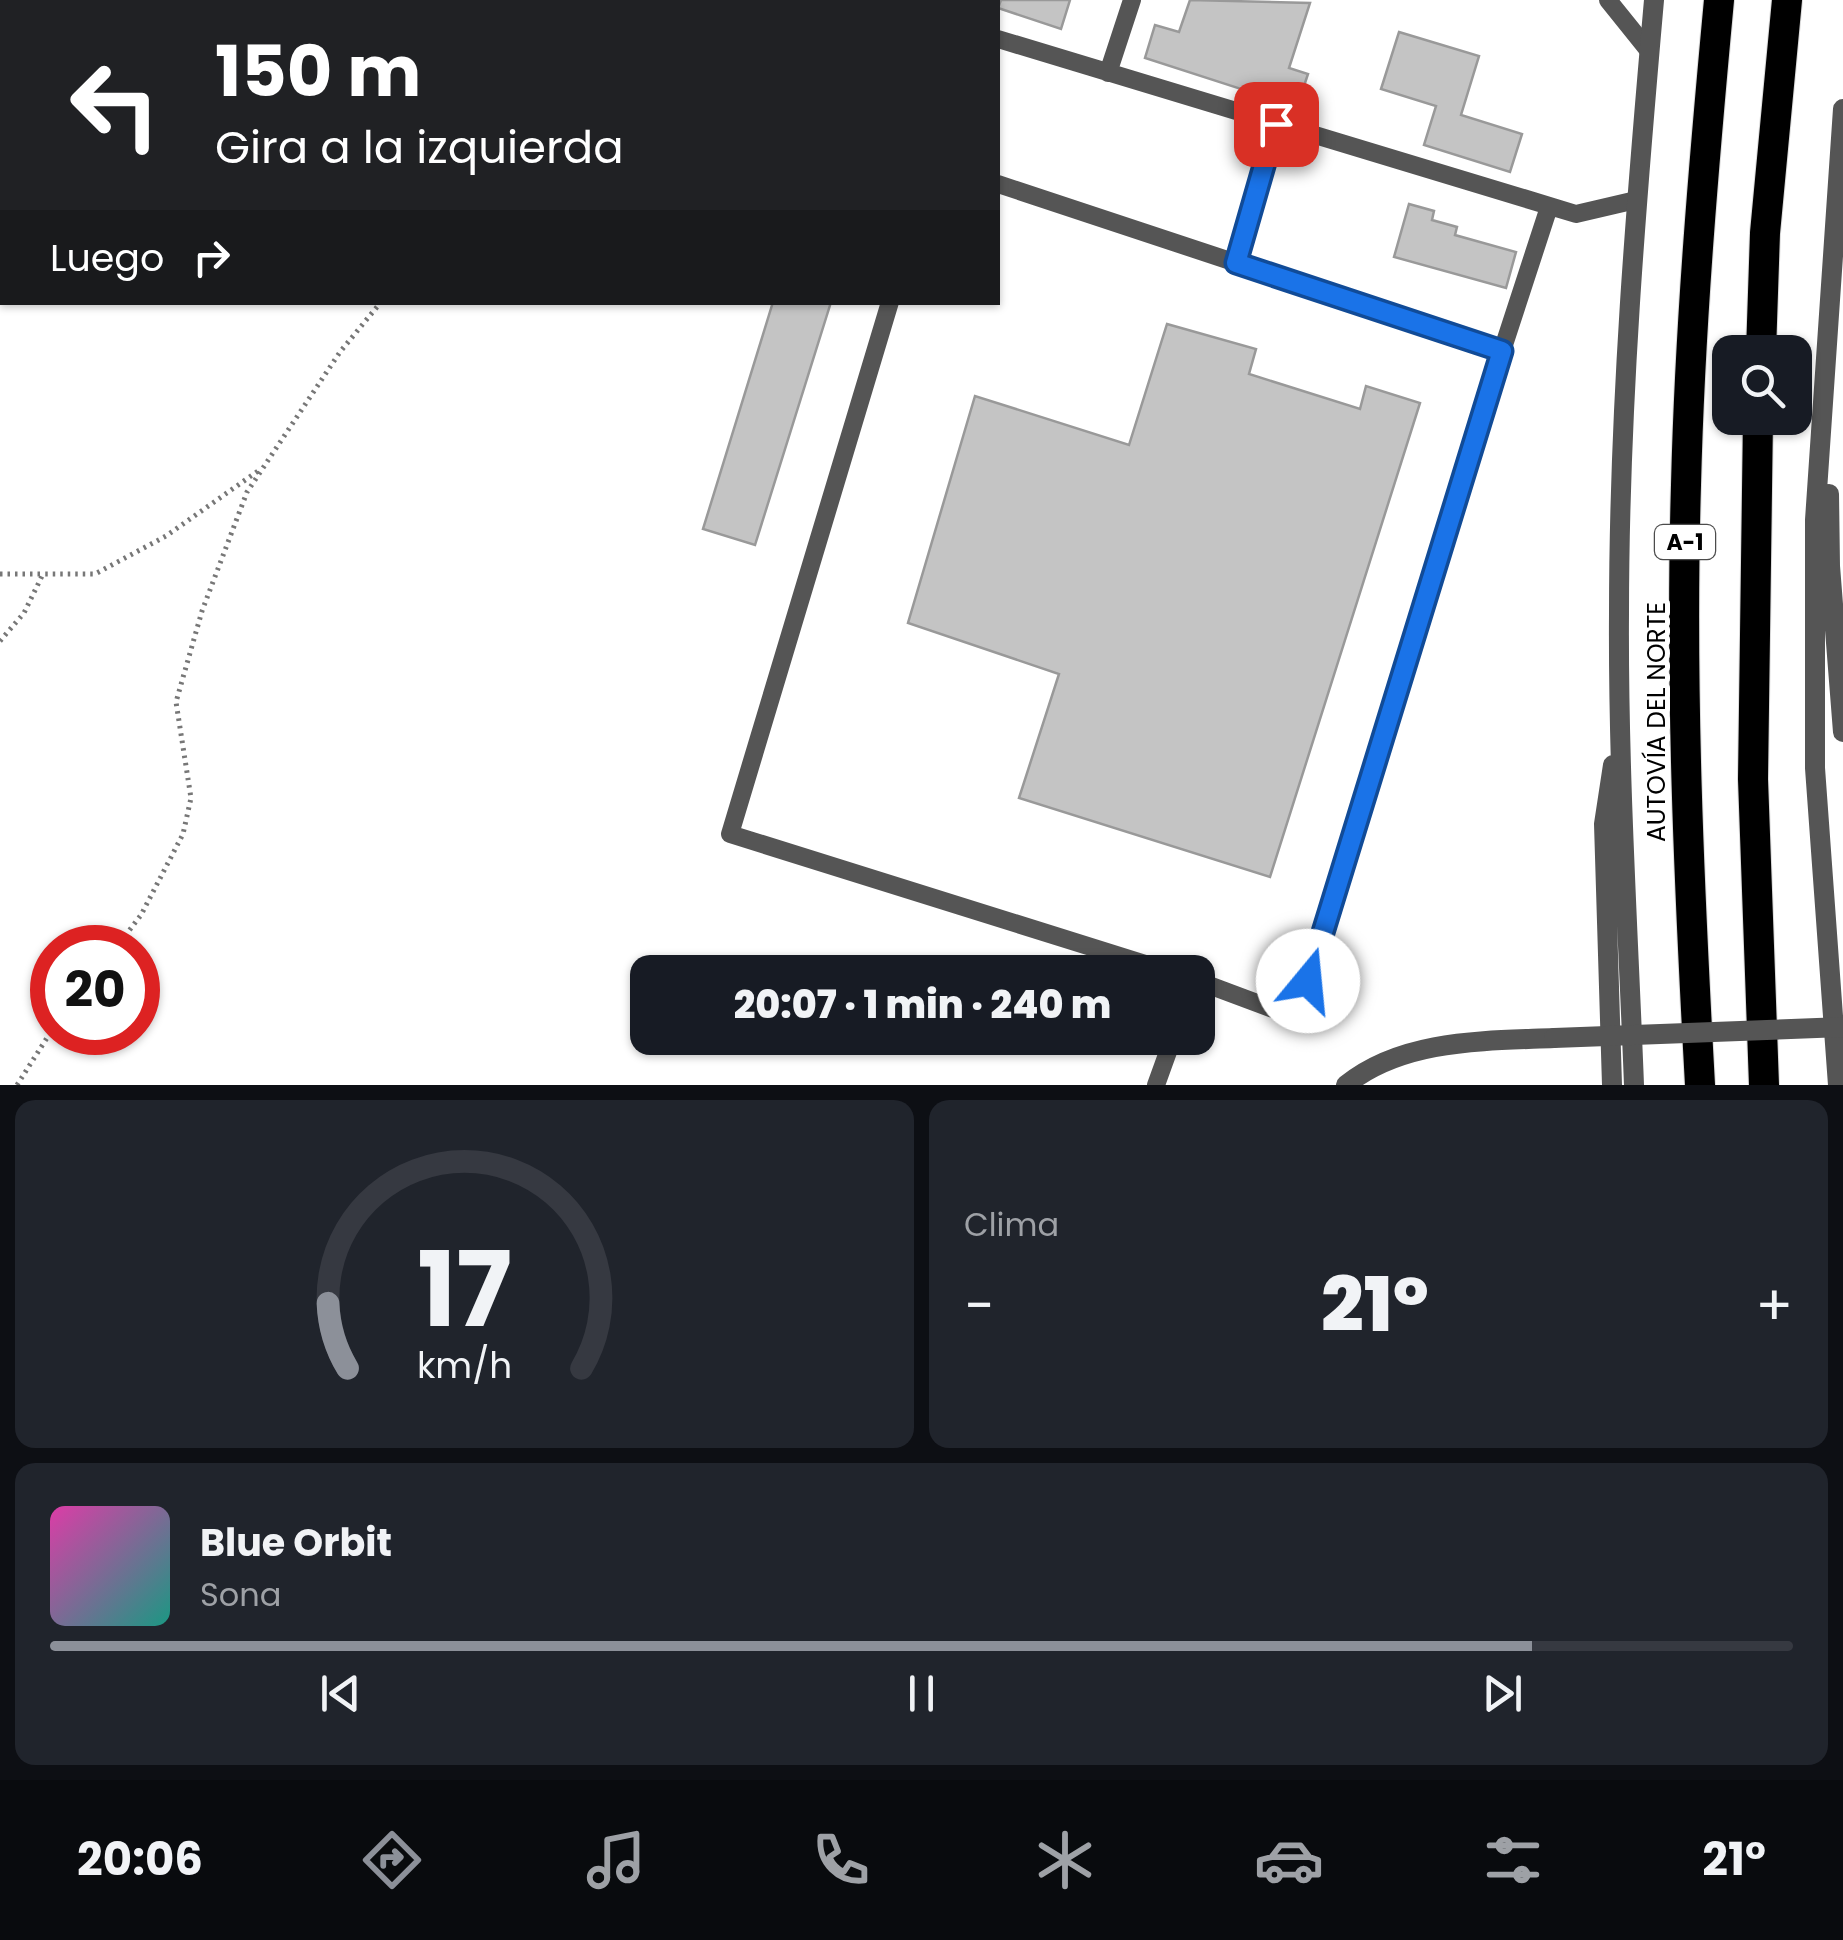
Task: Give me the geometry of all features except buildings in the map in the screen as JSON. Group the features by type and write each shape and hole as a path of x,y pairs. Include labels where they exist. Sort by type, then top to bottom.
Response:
{"highway":[{"name":"AUTOVÍA DEL NORTE","path":"1700,1085 1687,861 1686,484 1694,316 1719,0"},
{"path":"1762,335 1765,234 1788,0"},
{"path":"1758,435 1753,779 1764,1085"}],"street":[{"path":"1634,1085 1620,724 1620,496 1636,200 1654,0"},
{"path":"1838,1085 1815,768 1815,520 1843,108"},
{"path":"1826,349 1830,566 1843,732"},
{"path":"1612,1085 1604,824 1620,724"},
{"path":"1346,1085 1360,1074 1406,1054 1467,1042 1843,1026"}],"lane":[{"path":"1108,73 1132,0"},
{"path":"1608,0 1650,51"},
{"path":"1000,41 1576,214 1636,200"},
{"path":"1236,263 1276,124"},
{"path":"1000,185 1502,351"},
{"path":"1215,987 1297,1018 1549,207"},
{"path":"889,305 730,834 1117,955"},
{"path":"1156,1085 1167,1055"}],"path":[{"path":"134,925 182,834 192,798 176,702 202,612 246,492 340,352 379,305"},
{"path":"0,574 95,574 166,536 265,466"},
{"path":"0,641 24,613 43,574"},
{"path":"17,1085 36,1055"}],"route":[{"path":"1276,124 1236,263 1502,351 1308,981"}]}
